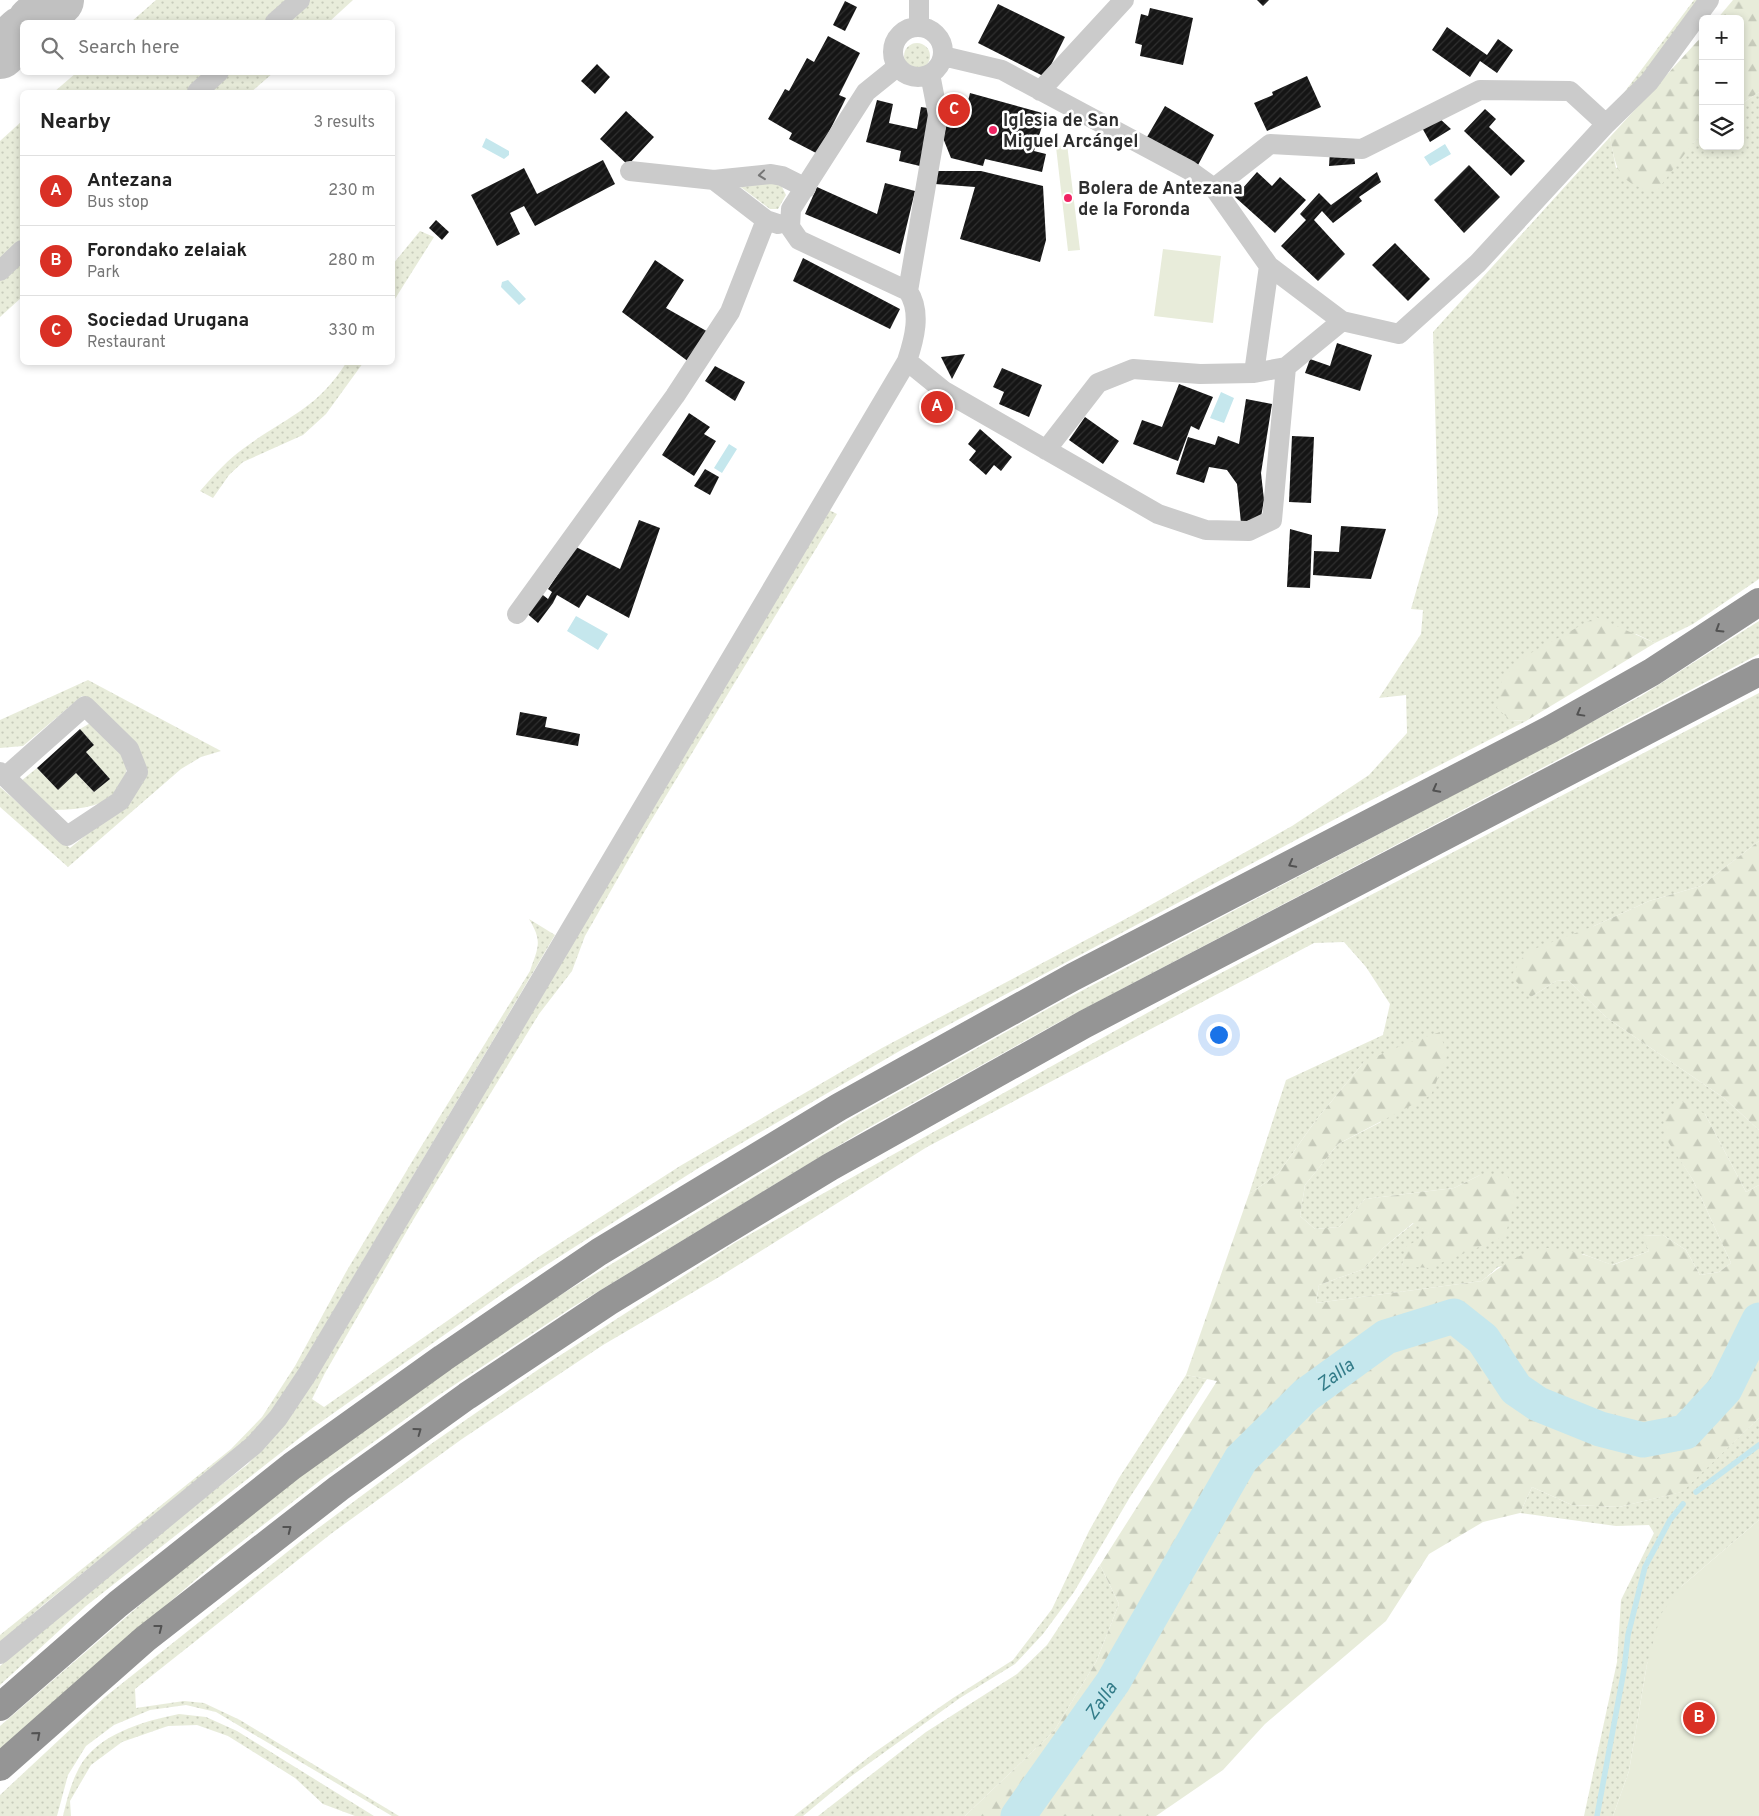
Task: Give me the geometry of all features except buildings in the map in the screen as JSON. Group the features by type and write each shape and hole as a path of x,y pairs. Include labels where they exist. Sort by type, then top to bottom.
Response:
{"highway":[{"path":"0,1707 118,1604 292,1466 443,1358 599,1252 839,1107 1073,977 1550,729 1652,672 1759,602"},
{"path":"0,1767 145,1640 339,1488 467,1396 608,1302 830,1166 1084,1024 1759,672"}],"street":[{"path":"277,20 300,0"},
{"path":"919,0 919,27"},
{"path":"1040,91 1124,0"},
{"path":"943,56 1002,70 1189,170 1214,188 1269,266 1342,321 1399,334 1478,264 1606,124 1649,82 1709,0"},
{"path":"919,27 929,30 938,36 942,45 943,56 938,67 930,74 918,77 906,74 897,67 893,54 896,40 906,30 919,27"},
{"path":"0,1654 254,1445 278,1418 306,1376 906,361 915,338 913,299 908,291 799,240 790,227 791,209 866,92 897,67"},
{"path":"908,291 938,115 930,74"},
{"path":"199,90 217,75"},
{"path":"1214,188 1270,144 1362,149 1480,90 1570,91 1606,124"},
{"path":"630,172 714,180 772,174 782,176 806,188"},
{"path":"714,180 766,220 790,227"},
{"path":"517,614 675,396 730,312 766,220"},
{"path":"0,271 20,252"},
{"path":"1254,374 1269,266"},
{"path":"1046,450 1098,383 1133,369 1200,374 1254,374 1286,368 1342,321"},
{"path":"906,361 944,392 1158,514 1206,530 1248,531 1272,520 1286,368"},
{"path":"85,706 129,749 138,772 120,801 67,836 3,774 85,706"}],"green space":[{"path":"156,0 292,0 269,20 133,20"},
{"path":"308,0 353,0 331,20 285,20"},
{"path":"1694,0 1703,0 1661,57 1620,98"},
{"path":"1733,0 1759,0 1759,92 1744,102 1744,15 1720,15"},
{"path":"1699,39 1699,138 1693,143 1656,192 1634,185 1621,174 1617,167 1610,137"},
{"path":"917,43 926,47 930,56 926,65 917,69 908,65 904,56 908,47"},
{"path":"74,75 210,75 192,90 56,90"},
{"path":"226,75 271,75 253,90 208,90"},
{"path":"1759,92 1759,579 1693,624 1655,643 1636,634 1510,720 1526,721 1356,808 903,1049 697,1169 515,1285 311,1429 86,1606 0,1685 0,1666 78,1596 248,1464 290,1415 829,510 837,514 646,829 585,936 572,971 539,1014 412,1222 325,1373 312,1399 324,1407 540,1256 680,1166 882,1048 1131,916 1292,826 1369,775 1407,733 1406,695 1379,698 1421,634 1423,610 1411,609 1438,514 1433,332 1610,137 1616,168 1693,143 1699,138 1699,150 1744,150 1744,102"},
{"path":"20,123 20,244 0,262 0,141"},
{"name":"Bolera de Antezana de la Foronda","path":"1067,144 1080,250 1068,251 1056,147"},
{"path":"773,180 782,187 786,195 778,209 770,209 738,185"},
{"path":"420,231 434,237 395,299 395,262"},
{"path":"1163,249 1221,256 1213,323 1154,316"},
{"path":"20,260 20,299 0,317 0,278"},
{"path":"345,365 362,365 326,414 303,435 243,462 229,475 213,498 200,491 240,451 313,402 335,379"},
{"path":"1596,617 1655,643 1526,721 1510,720 1497,708 1502,678 1529,654"},
{"path":"1759,621 1759,654 1059,1022 866,1129 571,1308 439,1395 322,1479 217,1561 0,1749 0,1726 206,1548 312,1466 429,1381 562,1294 857,1115 1051,1007 1641,696"},
{"path":"88,680 221,751 201,757 181,769 68,867 0,807 0,787 70,848 132,797 136,748 82,696 23,746 0,748 0,720"},
{"path":"1759,693 1759,841 1701,886 1649,901 1594,926 1531,997 1556,981 1568,980 1607,1018 1724,1098 1759,1130 1759,1185 1746,1192 1705,1114 1666,1137 1693,1180 1731,1263 1719,1272 1700,1275 1686,1250 1663,1235 1643,1236 1649,1251 1612,1265 1583,1254 1498,1267 1482,1281 1316,1303 1319,1285 1364,1269 1383,1248 1414,1223 1430,1233 1407,1247 1402,1266 1480,1175 1454,1188 1365,1199 1339,1227 1315,1229 1300,1216 1305,1185 1338,1144 1381,1122 1364,1062 1316,1120 1278,1174 1249,1194 1286,1080 1383,1035 1390,1004 1366,967 1344,942 1314,943 927,1147 719,1277 603,1345 462,1439 332,1533 135,1689 136,1708 184,1701 204,1703 240,1720 399,1816 392,1816 216,1712 186,1705 150,1710 114,1725 86,1746 68,1775 57,1816 0,1816 0,1795 105,1697 301,1541 431,1444 539,1369 736,1242 1192,988"},
{"path":"92,722 127,756 126,772 122,785 104,801 92,806 50,810 21,781 37,768 58,790 76,773 94,792 110,779 86,752 94,745 80,729"},
{"path":"1759,841 1759,1130 1724,1098 1607,1018 1568,980 1556,981 1531,997 1511,976 1526,952 1594,926 1649,901 1701,886"},
{"path":"529,919 555,935 284,1395 253,1436 43,1605 0,1644 0,1635 231,1449 262,1417 295,1366 346,1272 419,1150 530,971 538,939"},
{"path":"1440,1032 1447,1056 1431,1095 1338,1144 1305,1185 1300,1216 1315,1229 1339,1227 1365,1199 1454,1188 1480,1175 1507,1175 1516,1198 1505,1236 1429,1268 1402,1266 1406,1247 1429,1233 1413,1223 1383,1248 1364,1269 1319,1285 1316,1303 1482,1281 1520,1256 1544,1248 1570,1251 1613,1265 1649,1251 1642,1236 1663,1235 1686,1250 1700,1275 1719,1272 1731,1263 1693,1180 1665,1137 1663,1115 1678,1099 1705,1114 1746,1192 1759,1185 1759,1418 1682,1492 1619,1507 1572,1505 1532,1487 1520,1513 1483,1522 1429,1554 1386,1621 1265,1724 1223,1770 1156,1816 965,1816 1054,1731 1096,1662 1119,1604 1100,1565 1217,1381 1186,1375 1249,1194 1278,1174 1316,1120 1364,1062 1405,1044"},
{"path":"1186,1375 1207,1379 1130,1497 1074,1592 1043,1634 1015,1664 960,1698 850,1777 803,1816 794,1816 875,1752 953,1698 1013,1660 1052,1609 1089,1531 1119,1478"},
{"path":"1759,1418 1759,1520 1682,1586 1647,1664 1629,1771 1613,1816 1584,1816 1617,1662 1621,1600 1654,1533 1649,1525 1616,1526 1520,1513 1532,1487 1572,1505 1619,1507 1681,1492"},
{"path":"1759,1520 1759,1816 1613,1816 1629,1771 1647,1664 1661,1614 1682,1586"},
{"path":"1100,1565 1119,1604 1096,1662 1054,1731 965,1816 818,1816 926,1732 1017,1674 1047,1645"},
{"path":"179,1714 206,1717 237,1731 374,1816 355,1816 323,1804 295,1778 228,1736 197,1725 168,1726 122,1742 91,1765 70,1801 71,1816 63,1816 76,1774 87,1756 97,1746 109,1738 137,1725"}],"water":[{"path":"486,138 509,151 509,155 504,159 482,147"},
{"path":"1445,144 1451,154 1430,166 1424,157"},
{"path":"508,280 526,299 519,305 501,287 502,282"},
{"path":"1221,392 1234,398 1224,423 1210,418"},
{"path":"729,444 737,449 722,473 714,468"},
{"path":"576,616 608,634 598,650 567,631"}],"waterway":[{"name":"Zalla","path":"1018,1816 1113,1682 1241,1459 1306,1395 1386,1337 1454,1316 1483,1339 1516,1389 1538,1404 1600,1429 1643,1440 1685,1432 1725,1389 1759,1320"},
{"path":"1696,1492 1759,1445"},
{"path":"1597,1816 1624,1670 1628,1635 1645,1567 1670,1520 1683,1504"}],"taxiway":[{"path":"35,20 58,0"},
{"path":"0,53 20,34"}],"place":[{"name":"Sociedad Urugana","path":"954,110"},
{"name":"Iglesia de San Miguel Arcángel","path":"993,130"},
{"name":"Bolera de Antezana de la Foronda","path":"1068,198"},
{"name":"Antezana","path":"937,407"},
{"name":"Forondako zelaiak","path":"1699,1718"}]}
